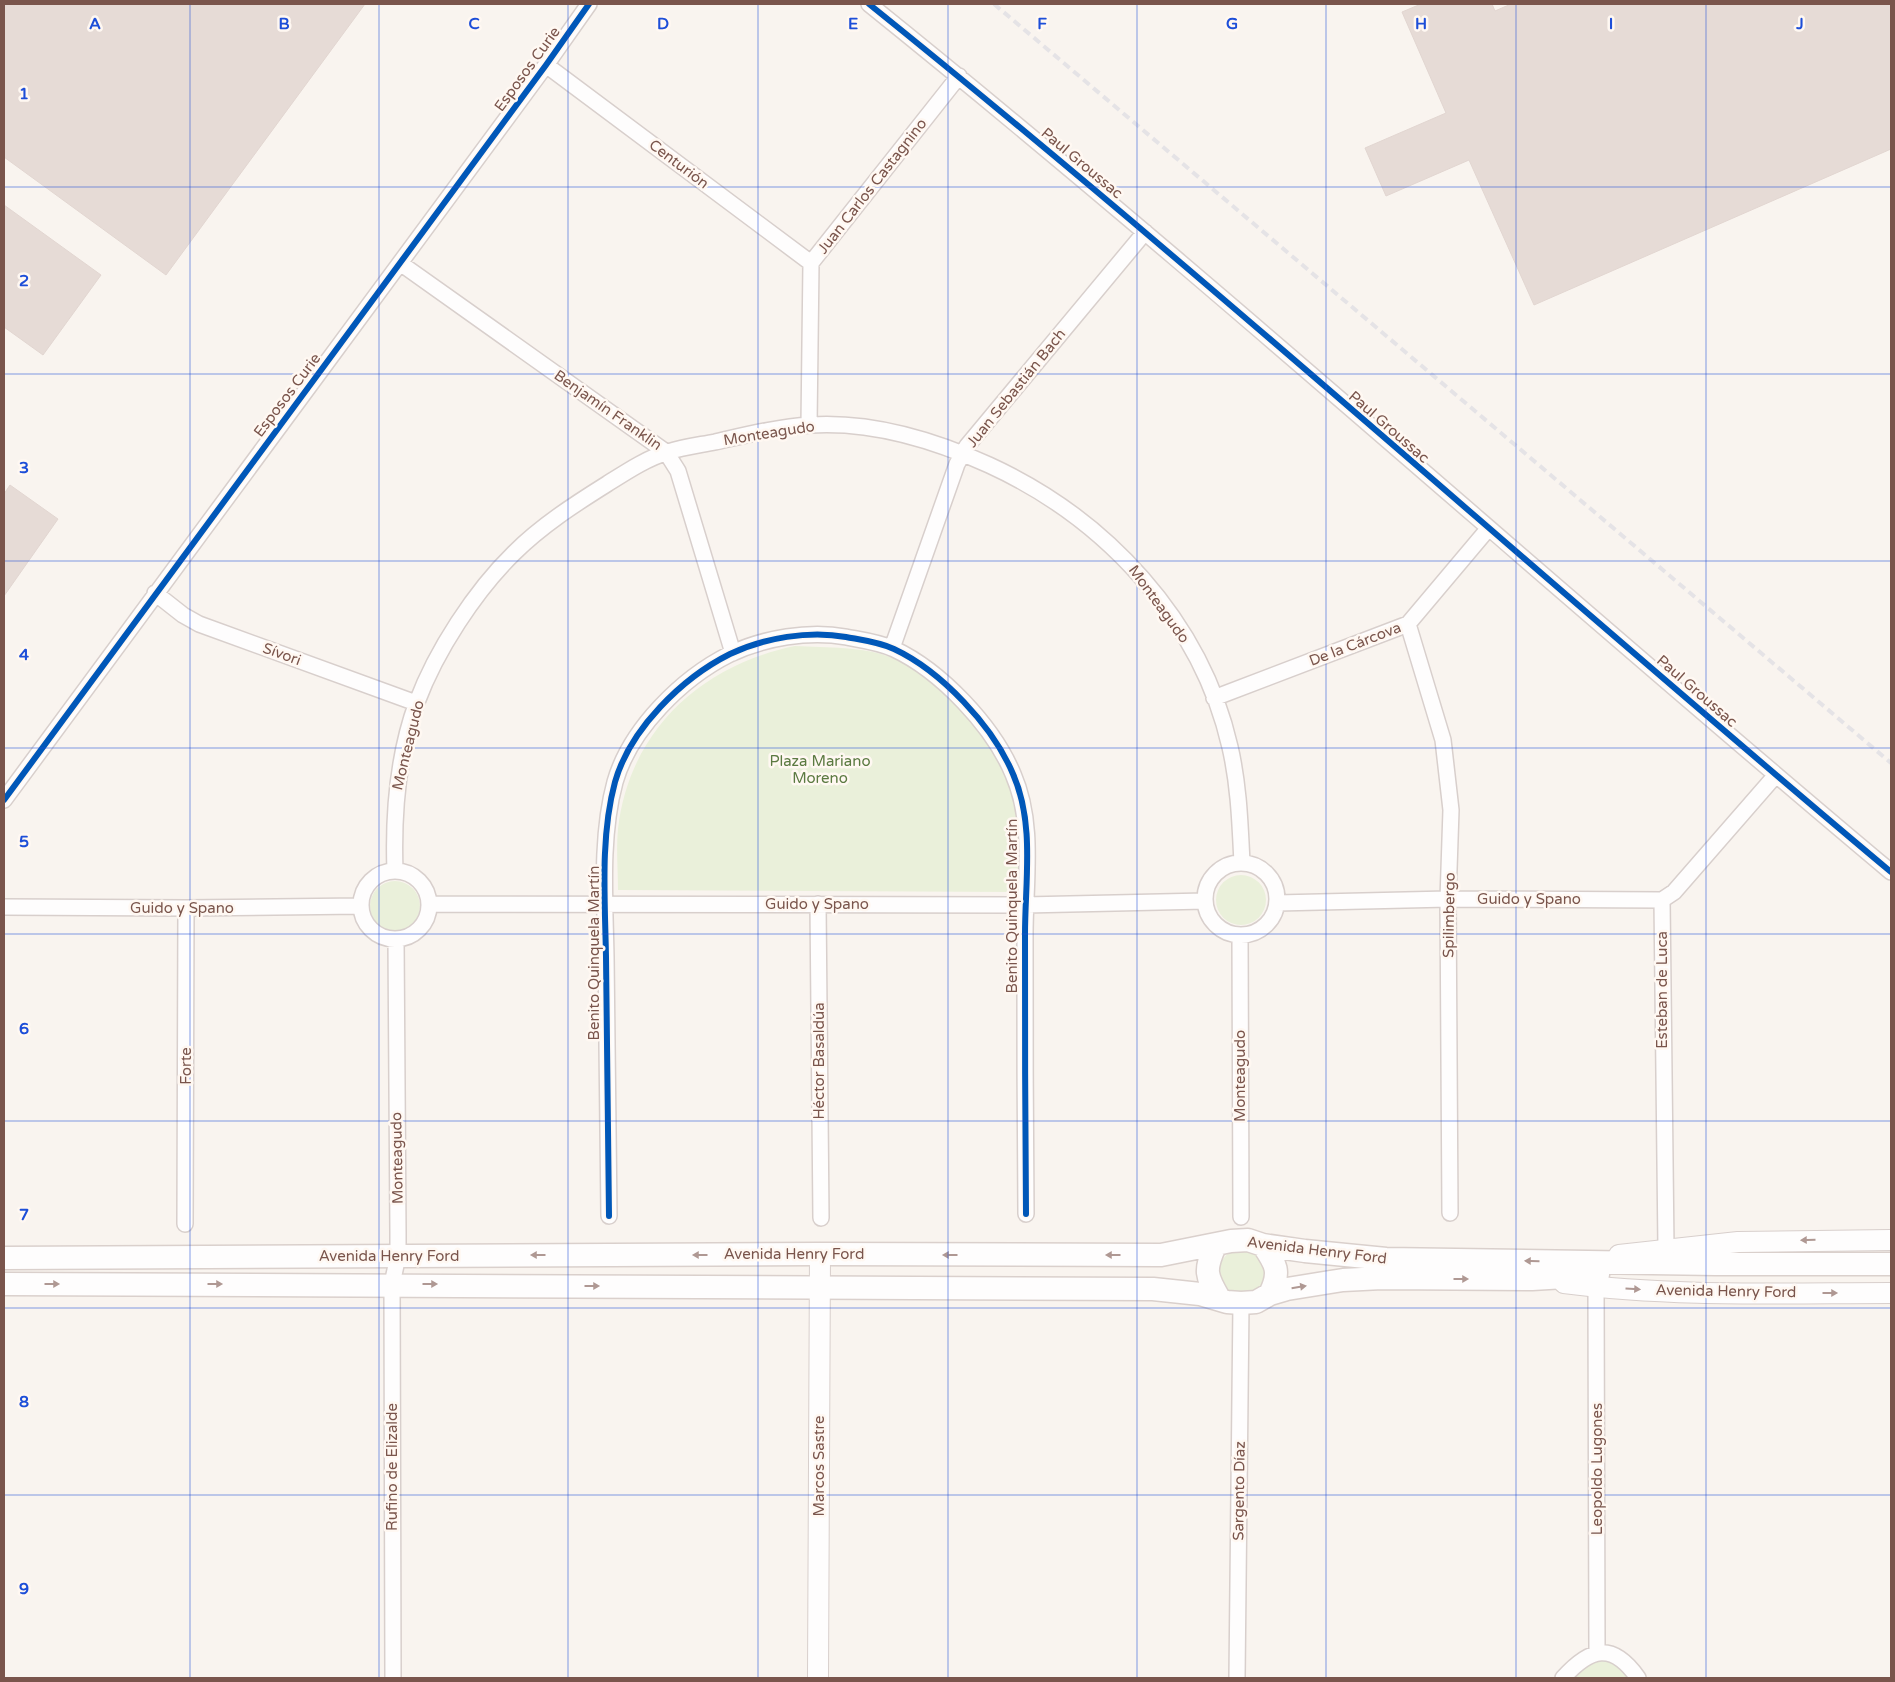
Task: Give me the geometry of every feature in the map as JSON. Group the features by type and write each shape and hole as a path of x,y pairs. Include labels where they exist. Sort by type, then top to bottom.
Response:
{"main road":[{"name":"Avenida Henry Ford","path":"4,1258 820,1254 1162,1255 1248,1240 1263,1245 1353,1257 1386,1259 1716,1264 1891,1264"},
{"path":"1263,1245 1275,1262 1277,1278 1270,1294"},
{"path":"1215,1246 1206,1272 1230,1301"},
{"name":"Avenida Henry Ford","path":"4,1284 392,1284 1153,1289 1186,1292 1230,1301 1256,1302 1270,1294 1306,1286 1373,1278 1532,1279 1716,1264"}],"street":[{"name":"Esposos Curie","path":"4,800 546,66 589,4"},
{"name":"Paul Groussac","path":"869,4 1145,232 1488,529 1891,872"},
{"name":"Centurión","path":"546,66 811,263"},
{"name":"Juan Carlos Castagnino","path":"809,425 811,263 958,76"},
{"name":"Juan Sebastián Bach","path":"892,648 963,453 1145,232"},
{"name":"Benjamín Franklin","path":"400,263 666,452 678,471 733,653"},
{"name":"Monteagudo","path":"395,871 393,826 395,798 416,703 449,639 477,597 512,555 536,534 592,493 666,452 809,425 840,426 914,437 963,453 1028,483 1059,503 1112,546 1149,585 1163,604 1190,646 1214,698 1230,745 1236,780 1242,863"},
{"name":"De la Cárcova","path":"1214,698 1408,624 1488,529"},
{"name":"Sívori","path":"155,593 183,615 199,624 416,703"},
{"name":"Spilimbergo","path":"1408,624 1443,740 1450,810 1448,899 1450,1212"},
{"name":"Benito Quinquela Martín","path":"609,1216 605,904 608,825 615,783 622,764 645,725 666,703 701,672 733,653 790,637 820,634 892,648 935,677 966,705 988,731 1014,775 1024,814 1027,836 1025,905 1026,1214"},
{"path":"1662,900 1674,892 1776,776"},
{"path":"1242,863 1254,865 1264,871 1272,880 1276,891 1277,903 1274,915 1267,925 1257,932 1240,935 1222,930 1213,923 1207,913 1205,901 1206,890 1211,879 1219,870 1230,865 1242,863"},
{"path":"395,871 406,872 423,884 430,904 426,921 420,929 405,938 396,939 385,938 372,929 363,917 361,906 362,895 375,878 384,873 395,871"},
{"name":"Guido y Spano","path":"1277,903 1448,899 1662,900"},
{"name":"Esteban de Luca","path":"1662,900 1666,1248"},
{"name":"Guido y Spano","path":"430,904 1025,905 1205,901"},
{"name":"Héctor Basaldúa","path":"818,904 821,1218"},
{"name":"Guido y Spano","path":"4,907 186,908 361,906"},
{"name":"Forte","path":"185,1224 186,908"},
{"name":"Monteagudo","path":"1240,935 1241,1216"},
{"name":"Monteagudo","path":"396,939 398,1256"},
{"name":"Avenida Henry Ford","path":"1581,1261 1666,1248 1747,1242 1891,1240"},
{"name":"Marcos Sastre","path":"818,1678 820,1254"},
{"name":"Rufino de Elizalde","path":"393,1678 392,1284 398,1256"},
{"name":"Avenida Henry Ford","path":"1532,1279 1596,1287 1698,1292 1891,1292"},
{"name":"Leopoldo Lugones","path":"1596,1287 1597,1652"},
{"name":"Sargento Díaz","path":"1230,1301 1237,1678"},
{"path":"1563,1678 1583,1658 1597,1652 1607,1652 1616,1656 1638,1678"}],"green space":[{"name":"Plaza Mariano Moreno","path":"795,646 857,649 893,658 933,681 970,717 1000,759 1017,801 1022,836 1021,892 618,890 617,837 625,794 637,762 654,733 675,708 701,686 729,669 761,655"},
{"path":"1241,875 1259,882 1266,900 1259,918 1241,925 1223,918 1216,900 1223,882"},
{"path":"395,881 413,888 420,906 413,924 395,931 377,924 370,906 377,888"},
{"path":"1247,1249 1259,1255 1264,1263 1264,1281 1259,1289 1251,1294 1237,1295 1225,1289 1220,1281 1219,1267 1225,1255 1233,1250"},
{"path":"1600,1659 1611,1661 1629,1678 1572,1678 1586,1666"}],"building":[{"path":"4,4 365,4 166,275 4,157"},
{"path":"1421,4 1492,4 1495,11 1511,4 1891,4 1891,149 1534,305 1469,160 1386,196 1365,148 1446,113 1402,12"},
{"path":"4,205 101,275 43,355 4,327"},
{"path":"10,485 58,519 4,596 4,494"}],"railway":[{"path":"994,4 1891,763"}],"cycle path":[{"path":"4,800 589,4"},
{"path":"869,4 1127,217 1891,872"},
{"path":"609,1216 604,869 610,803 622,762 645,725 660,707 676,691 712,664 743,648 787,637 817,634 846,637 882,645 894,649 930,671 964,702 993,737 1013,774 1020,793 1024,813 1027,853 1025,934 1026,1214"}]}
